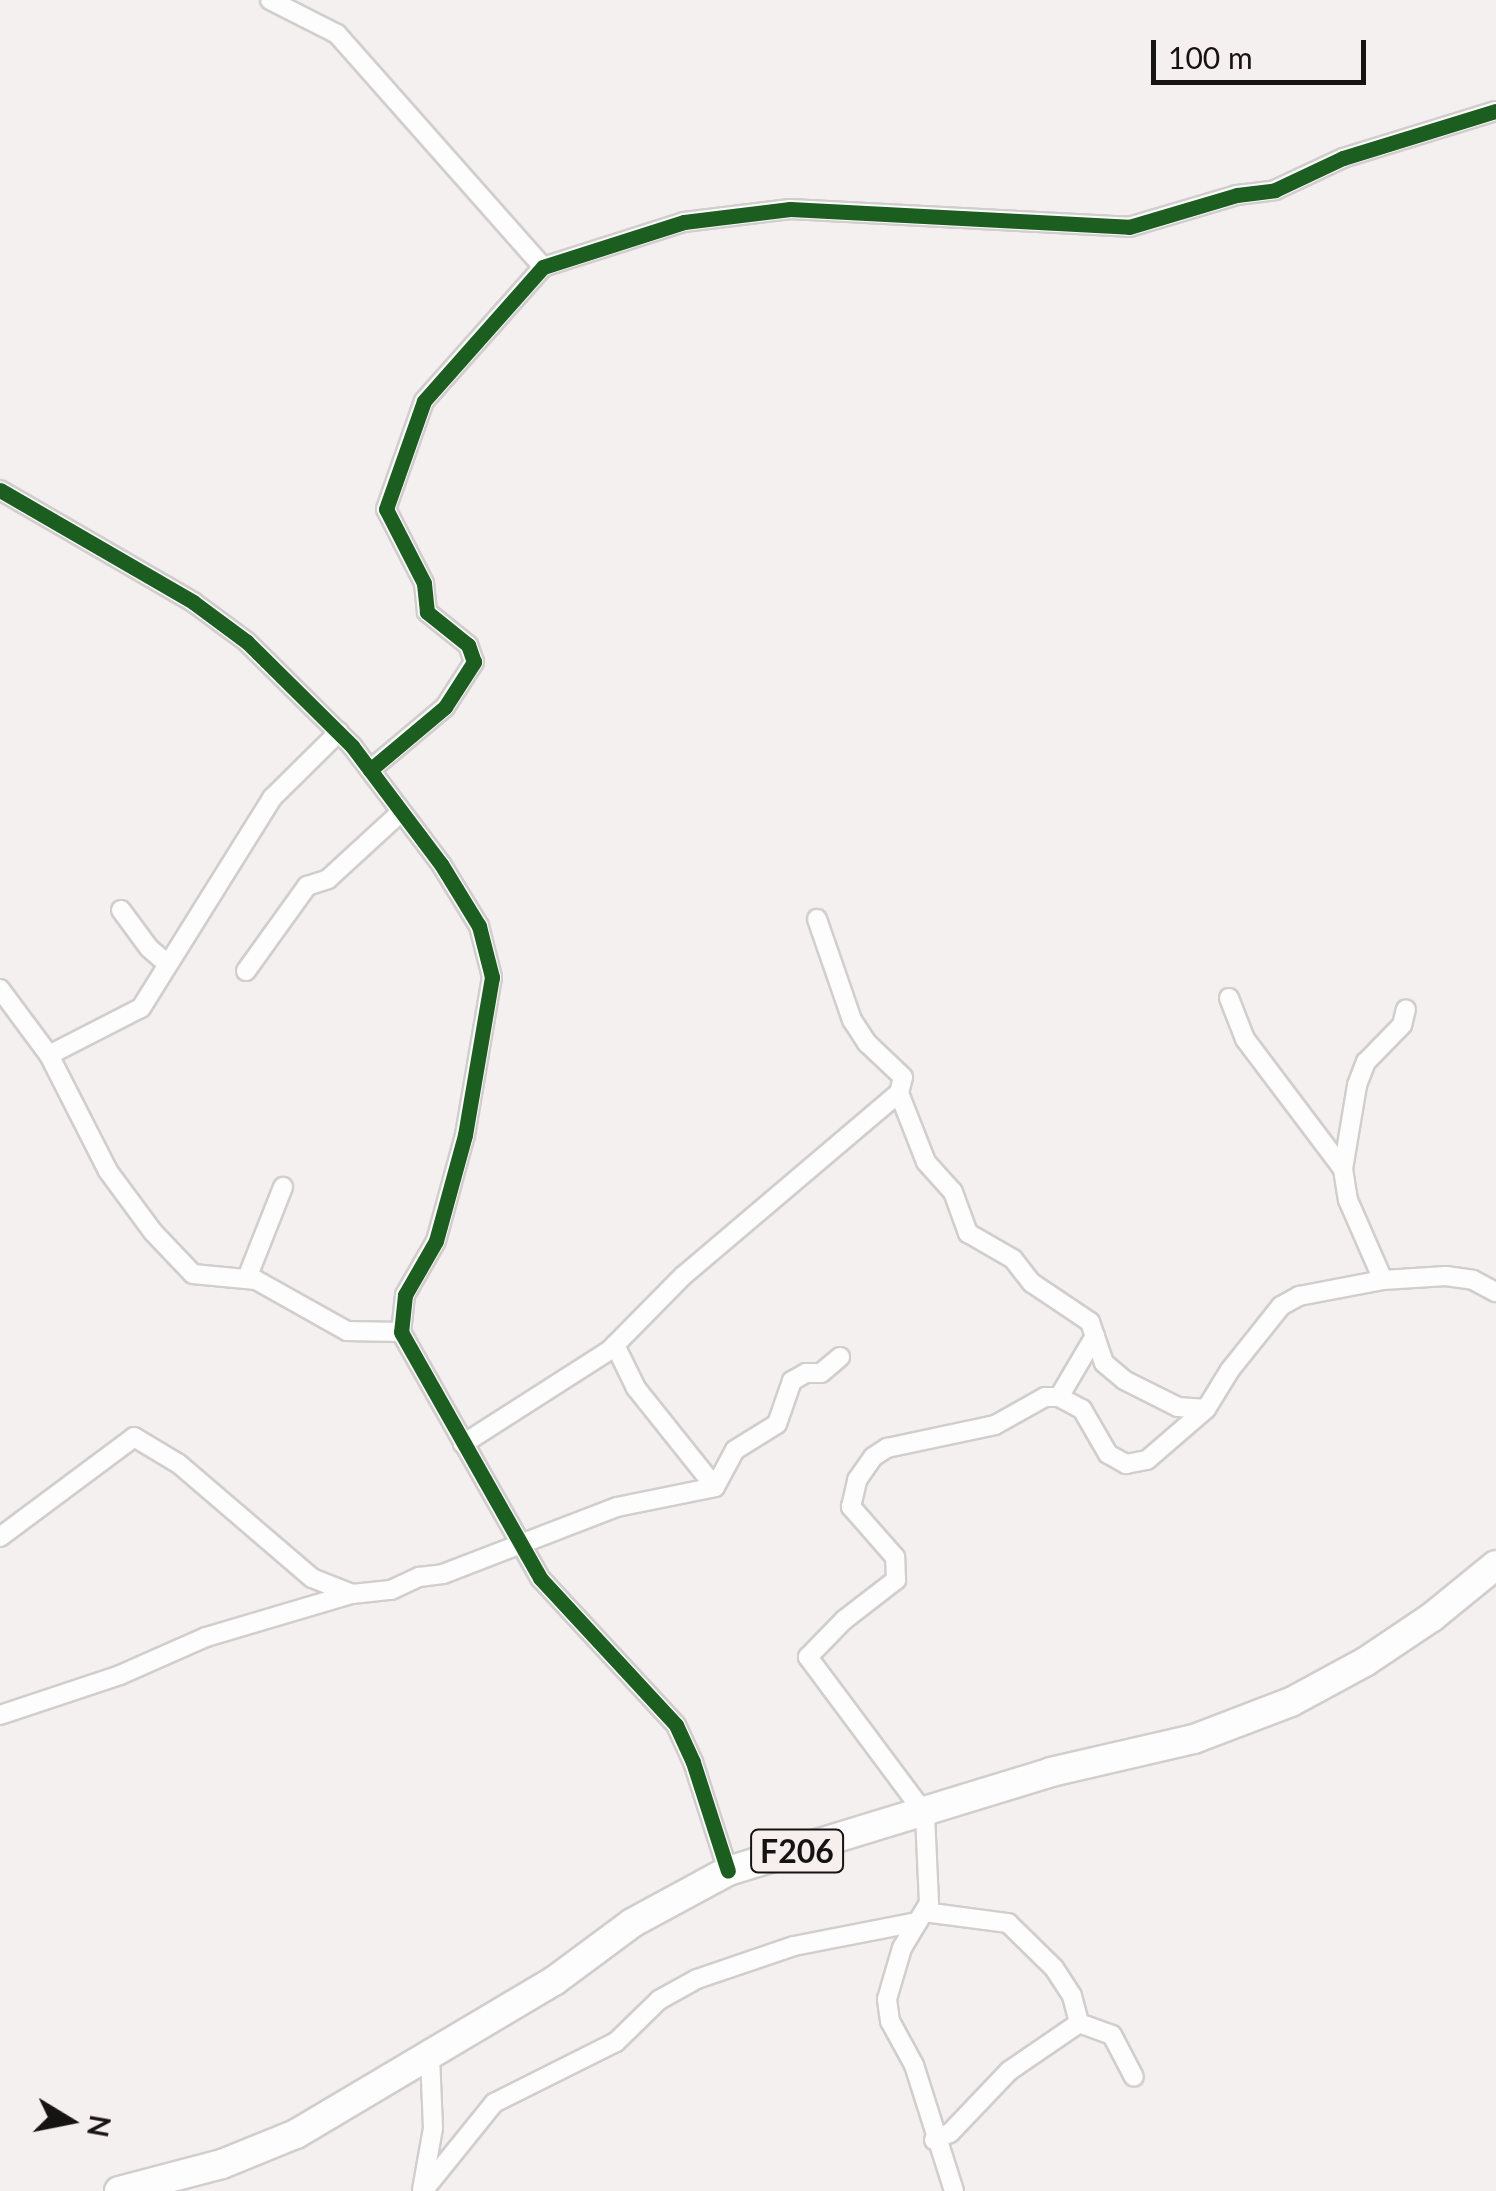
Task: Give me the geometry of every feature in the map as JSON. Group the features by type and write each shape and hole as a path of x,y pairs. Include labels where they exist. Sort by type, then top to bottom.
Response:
{"main road":[{"name":"F206","path":"119,2191 222,2164 296,2134 554,1981 632,1923 728,1871 925,1814 1051,1772 1194,1739 1291,1702 1365,1662 1432,1618 1496,1564"}],"street":[{"path":"270,0 337,34 544,267"},
{"path":"370,770 445,707 474,662 468,645 428,612 424,583 386,509 424,400 544,267 684,222 790,209 1129,227 1237,195 1275,190 1343,158 1496,111"},
{"path":"0,490 222,622 339,732 441,864 479,926 492,977 465,1134 436,1241 406,1296 401,1332 540,1578 676,1724 728,1871"},
{"path":"50,1055 141,1008 272,798 339,732"},
{"path":"246,970 307,886 328,879 400,813"},
{"path":"121,910 149,948 166,963"},
{"path":"817,919 846,1008 867,1043 902,1077 899,1093 918,1147 937,1179 953,1192 968,1233 1013,1258 1032,1284 1090,1322 1104,1362 1143,1393 1178,1407 1206,1410"},
{"path":"0,988 50,1055 108,1171 153,1232 193,1274 247,1278 309,1308 332,1326 401,1332"},
{"path":"1229,998 1245,1039 1342,1169 1353,1214 1383,1280"},
{"path":"1342,1169 1366,1062 1402,1025 1406,1009"},
{"path":"463,1444 614,1345 683,1276 899,1093"},
{"path":"247,1278 283,1186"},
{"path":"954,2191 934,2140 914,2065 890,2021 887,1999 902,1948 921,1917 932,1884 925,1814 808,1657 844,1620 896,1580 895,1558 851,1507 857,1480 886,1448 971,1432 994,1425 1030,1402 1059,1396 1082,1409 1108,1454 1126,1464 1147,1460 1206,1410 1230,1370 1281,1306 1316,1290 1383,1280 1461,1277 1496,1292"},
{"path":"1059,1396 1095,1336"},
{"path":"614,1345 636,1388 715,1487"},
{"path":"715,1487 735,1450 777,1424 792,1381 806,1372 820,1373 840,1357"},
{"path":"0,1537 128,1440 142,1438 312,1578 352,1594"},
{"path":"0,1715 120,1675 206,1637 352,1594 391,1590 617,1507 715,1487"},
{"path":"423,2191 494,2103 616,2042 659,2000 697,1980 781,1949 921,1917 1008,1924 1054,1968 1072,1996 1079,2023"},
{"path":"1079,2023 1112,2035 1134,2077"},
{"path":"934,2140 950,2133 1009,2071 1079,2023"},
{"path":"423,2191 433,2128 430,2056"}],"cycle path":[{"path":"370,770 445,707 474,662 468,645 427,612 424,583 386,509 424,401 543,267 684,222 790,209 1129,227 1237,195 1275,190 1343,158 1496,111"},
{"path":"0,490 193,602 247,642 352,746 441,864 479,926 492,977 465,1135 436,1241 405,1295 401,1332 540,1578 676,1725 693,1762 728,1871"}]}
